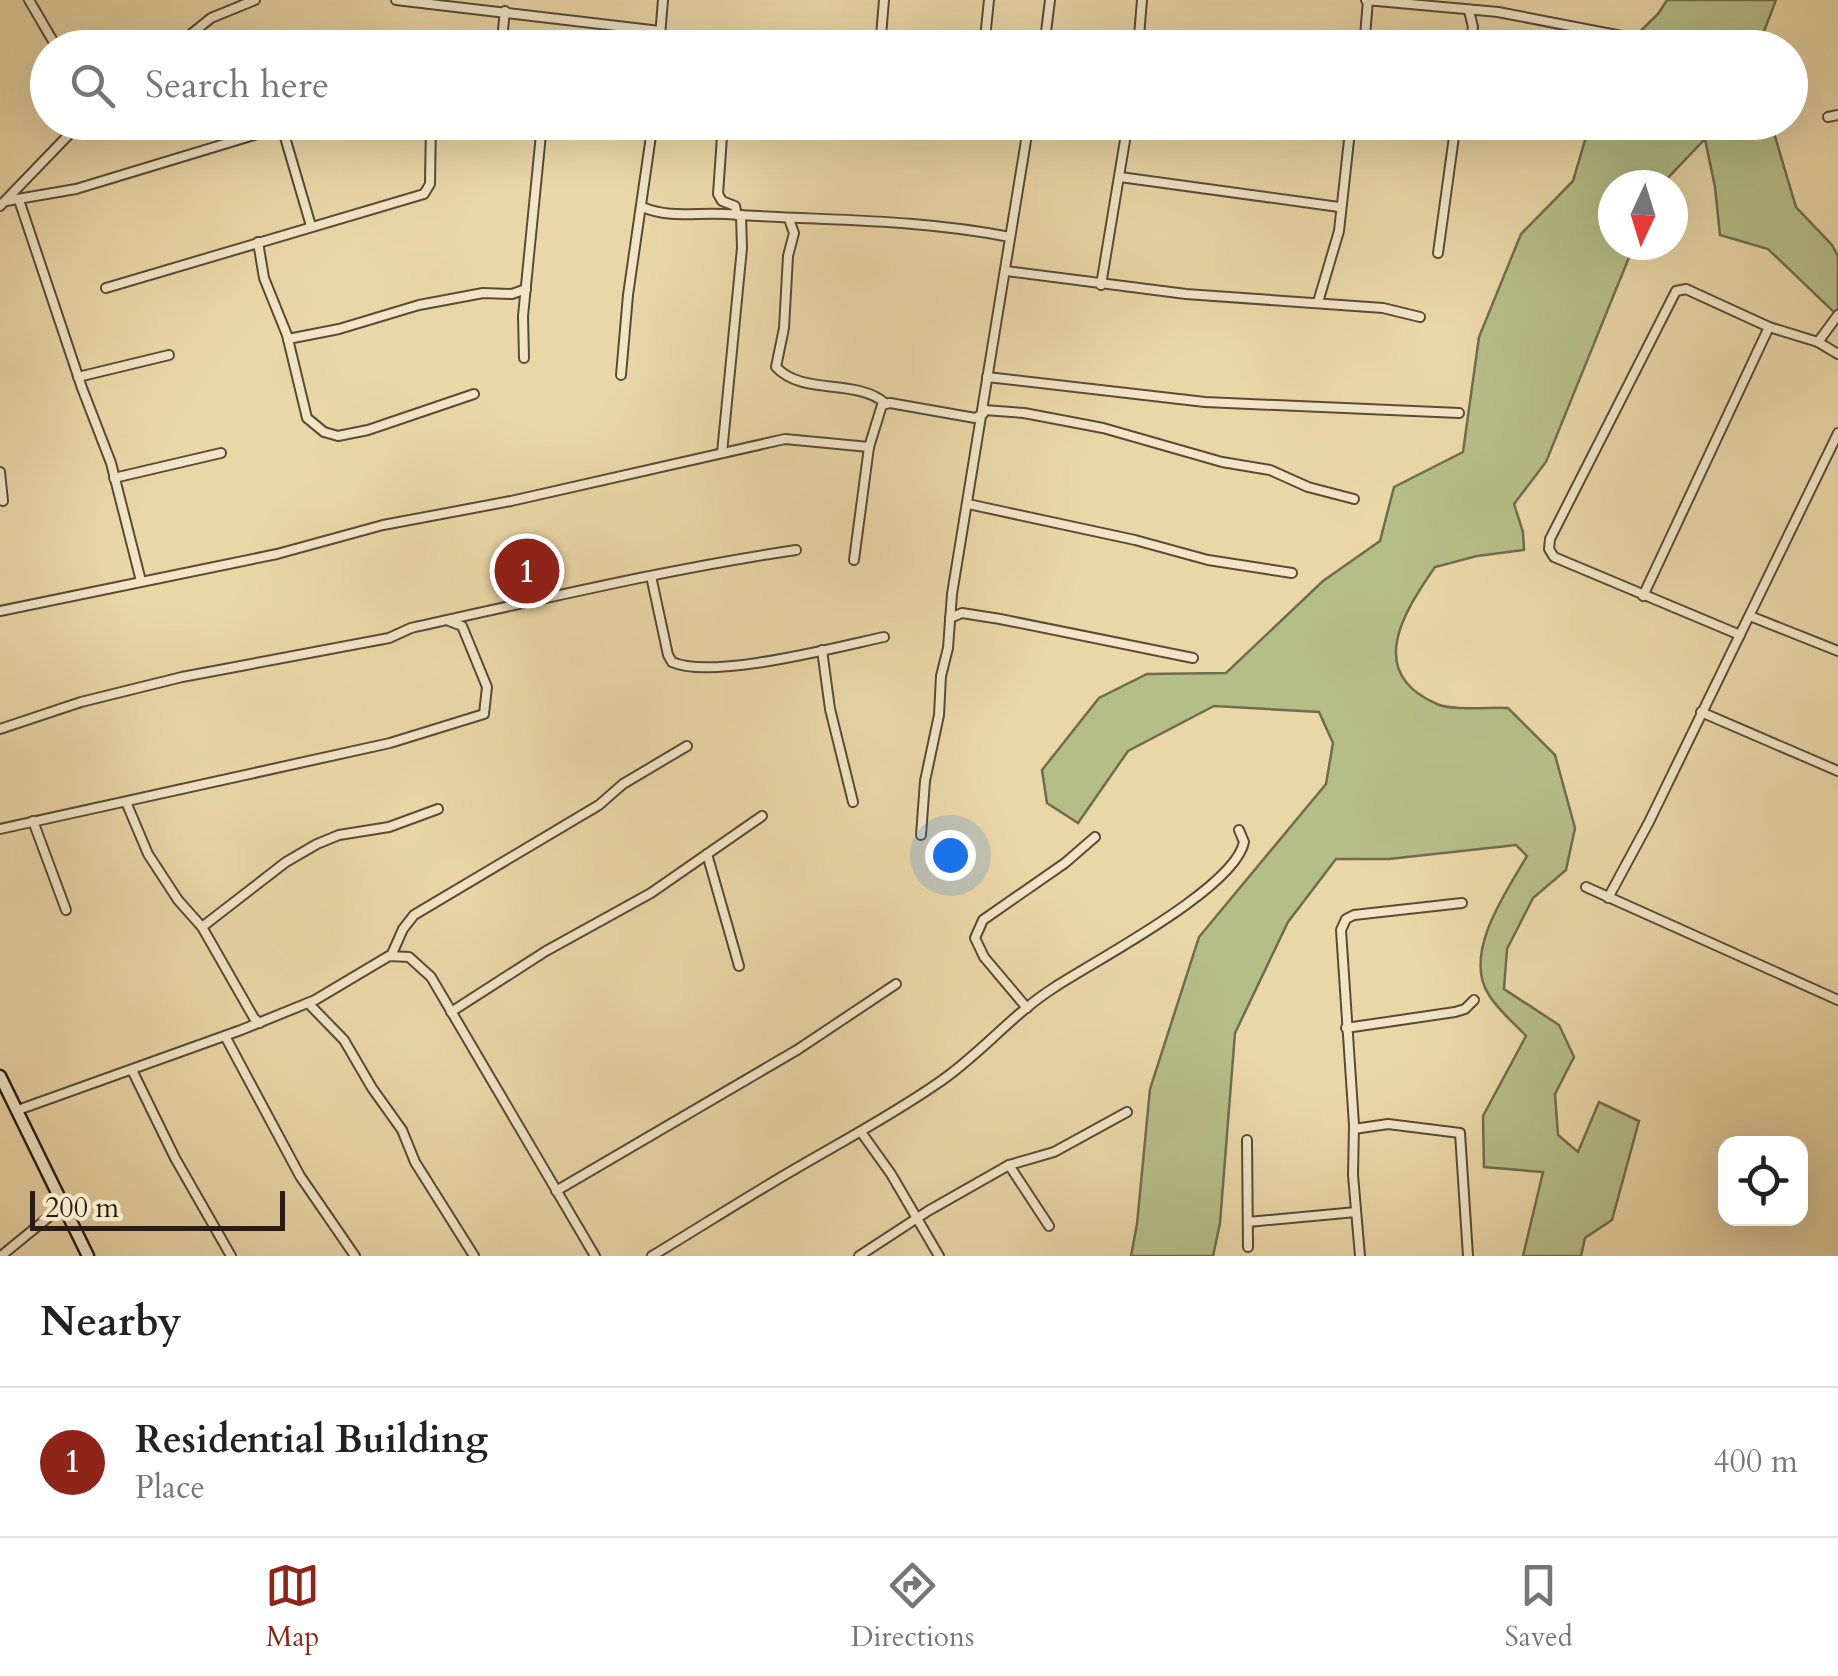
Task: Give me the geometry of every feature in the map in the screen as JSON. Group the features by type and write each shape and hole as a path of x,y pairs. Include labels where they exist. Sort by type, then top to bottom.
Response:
{"main road":[{"path":"0,1076 88,1256"}],"street":[{"path":"28,0 46,30"},
{"path":"196,30 211,18 255,0"},
{"path":"396,0 660,30 663,0"},
{"path":"882,30 884,0"},
{"path":"986,30 989,0"},
{"path":"1046,30 1050,0"},
{"path":"1140,30 1142,0"},
{"path":"1365,30 1367,0 1498,12 1591,30"},
{"path":"502,30 504,11"},
{"path":"1469,11 1472,30"},
{"path":"3,204 64,140"},
{"path":"3,204 76,189 239,140"},
{"path":"286,140 311,226"},
{"path":"106,288 429,190 430,140"},
{"path":"524,358 524,305 540,140"},
{"path":"621,374 650,140"},
{"path":"722,140 718,194 722,201 735,206 742,248 722,453"},
{"path":"921,835 925,781 940,715 940,676 1025,140"},
{"path":"1102,285 1125,140"},
{"path":"1318,302 1335,253 1348,140"},
{"path":"1438,253 1454,140"},
{"path":"1120,177 1340,207"},
{"path":"24,183 36,197"},
{"path":"19,200 114,478 141,580"},
{"path":"642,207 673,216 898,222 1010,236"},
{"path":"789,219 794,234 776,367 795,380 868,393 885,403 981,416 1024,413 1104,428 1222,462 1270,470 1308,487 1354,499"},
{"path":"258,242 264,278 288,339 307,418 331,435 391,424 474,394"},
{"path":"1006,271 1186,294 1383,308 1420,317"},
{"path":"288,339 339,329 419,305 526,289"},
{"path":"1740,635 1554,557 1549,549 1550,539 1676,292 1686,290 1769,327 1818,342 1838,354"},
{"path":"512,294 524,305"},
{"path":"1818,342 1838,315"},
{"path":"1642,596 1769,327"},
{"path":"78,376 169,355"},
{"path":"987,377 1205,402 1460,414"},
{"path":"854,560 869,447 878,412 885,403"},
{"path":"1608,898 1649,822 1838,433"},
{"path":"0,611 277,554 382,525 795,438 869,447"},
{"path":"114,478 221,453"},
{"path":"0,472 3,501"},
{"path":"968,504 1208,560 1292,573"},
{"path":"0,729 81,702 182,677 389,638 411,628 681,567 796,550"},
{"path":"651,576 668,655 678,665 712,669 884,636"},
{"path":"952,604 962,614"},
{"path":"950,618 962,614 1192,658"},
{"path":"0,829 390,743 484,714 488,693 462,626 466,616"},
{"path":"1750,616 1838,651"},
{"path":"449,620 462,626"},
{"path":"822,650 830,710 853,802"},
{"path":"1701,712 1838,771"},
{"path":"392,956 403,929 414,915 598,805 623,784 687,746"},
{"path":"126,802 148,854 178,900 202,927 255,1022"},
{"path":"202,927 286,862 316,844 338,835 390,828 438,809"},
{"path":"451,1012 546,951 641,899 762,816"},
{"path":"34,821 66,910"},
{"path":"652,1256 942,1080 1027,1008 1099,958 1160,924 1199,895 1241,853 1244,842 1239,830"},
{"path":"1027,1008 984,957 975,938 983,920 1066,864 1095,837"},
{"path":"707,854 739,966"},
{"path":"1586,888 1838,1000"},
{"path":"1360,1256 1352,1175 1354,1128 1341,930 1346,919 1462,904"},
{"path":"18,1110 308,1003 392,956 409,958 422,967 451,1012 595,1256"},
{"path":"556,1191 797,1050 896,984"},
{"path":"320,1012 321,996"},
{"path":"1346,1028 1438,1016 1465,1009 1474,1000"},
{"path":"308,1003 344,1040 402,1130 415,1162 474,1256"},
{"path":"225,1036 300,1176 354,1256"},
{"path":"132,1070 175,1158 231,1256"},
{"path":"859,1256 1009,1165 1069,1145 1127,1112"},
{"path":"1354,1128 1388,1124 1460,1133 1468,1256"},
{"path":"861,1132 939,1256"},
{"path":"1247,1140 1248,1247"},
{"path":"1009,1165 1049,1226"},
{"path":"1,1256 61,1207"},
{"path":"1248,1222 1356,1212"}],"green space":[{"path":"1667,0 1776,0 1765,30 1642,30"},
{"path":"1585,140 1704,140 1675,170 1598,170 1598,260 1628,260 1546,462 1514,504 1524,550 1435,567 1412,603 1397,641 1396,659 1402,676 1415,691 1444,706 1508,708 1555,755 1575,828 1566,870 1533,898 1507,949 1504,989 1559,1025 1574,1057 1555,1094 1558,1135 1578,1152 1599,1102 1639,1121 1612,1220 1585,1238 1581,1256 1523,1256 1543,1172 1484,1167 1483,1116 1526,1036 1489,995 1482,979 1481,961 1490,924 1527,856 1516,845 1389,859 1336,859 1288,922 1235,1033 1220,1223 1213,1256 1131,1256 1150,1089 1199,937 1326,784 1333,743 1319,712 1214,706 1128,751 1078,823 1047,803 1042,770 1099,698 1147,674 1226,673 1323,581 1380,541 1394,487 1463,452 1479,337 1521,234 1573,181"},
{"path":"1705,140 1776,140 1796,207 1838,256 1838,316 1768,249 1720,235"}],"place":[{"name":"Residential Building","path":"527,571"}]}
